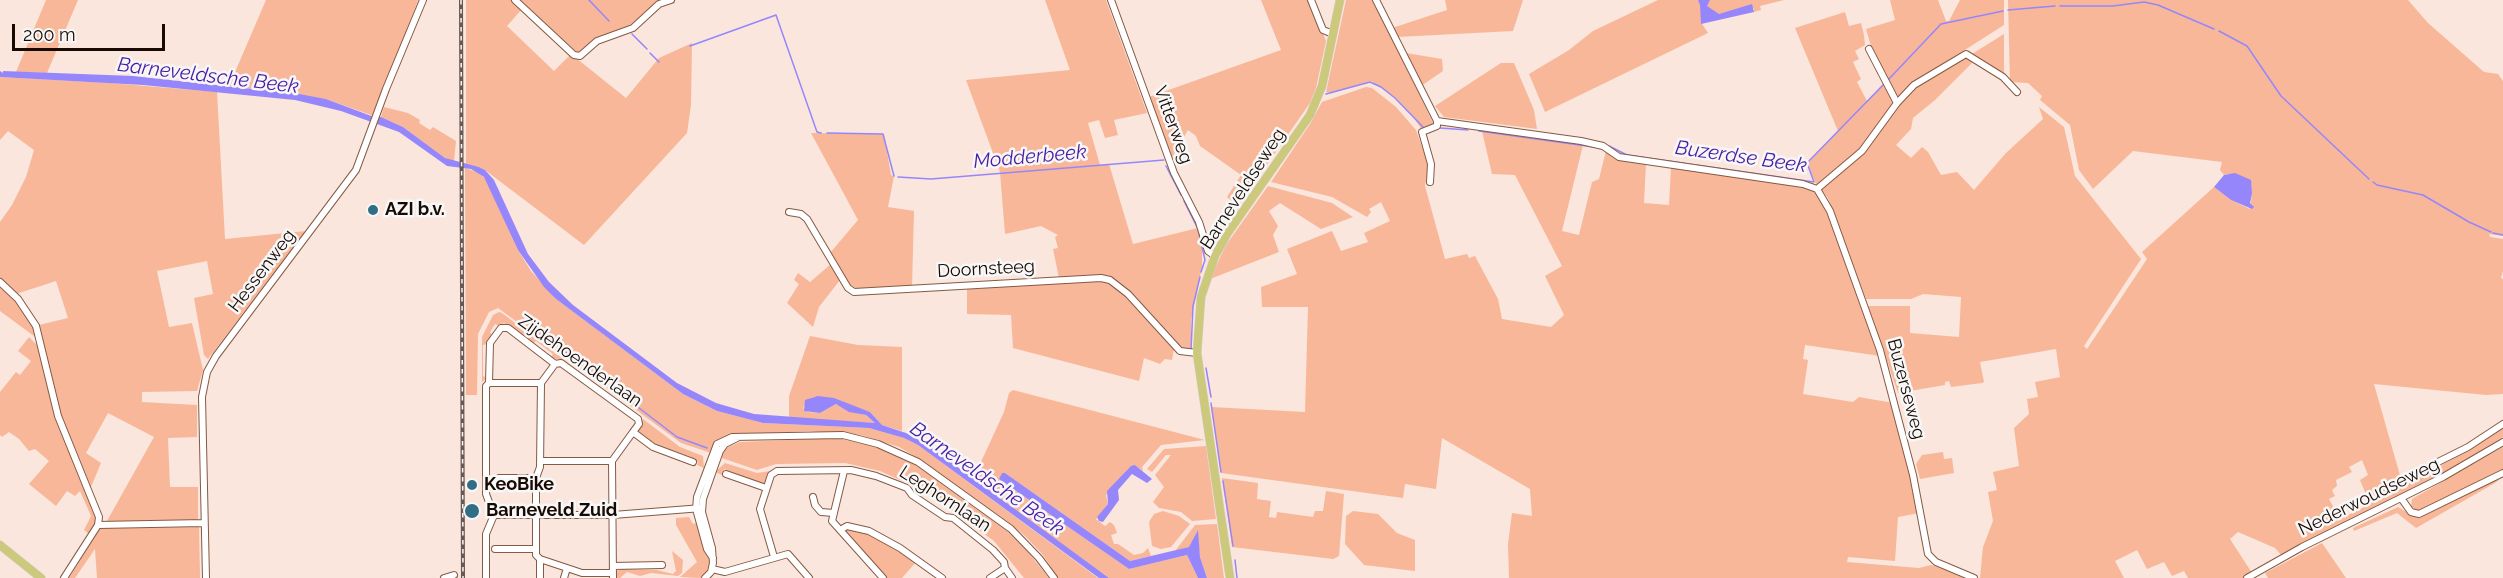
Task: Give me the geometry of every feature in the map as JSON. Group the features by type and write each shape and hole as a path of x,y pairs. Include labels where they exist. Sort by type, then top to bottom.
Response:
{"main road":[{"name":"Barneveldseweg","path":"1230,578 1197,353 1201,297 1215,256 1227,234 1310,115 1322,86 1340,0"},
{"path":"0,545 41,578"}],"street":[{"name":"Hessenweg","path":"206,578 202,396 207,372 216,356 349,181 361,161 386,89 423,0"},
{"path":"515,0 574,55 580,56 597,41 633,28 660,4 670,0"},
{"name":"Vitterweg","path":"1111,0 1174,174 1199,222 1208,251 1215,256"},
{"path":"1311,0 1323,30 1333,34"},
{"path":"1376,0 1437,121 1437,126 1422,132 1431,164 1430,182"},
{"path":"1869,49 1897,104"},
{"path":"1437,121 1581,141 1603,146 1619,157 1803,184 1817,189 1862,152 1914,85 1966,54 2003,77 2017,92"},
{"name":"Buzerseweg","path":"1817,189 1830,211 1881,350 1914,475 1928,554 1936,562 1974,578"},
{"name":"Doornsteeg","path":"789,212 801,214 807,219 848,288 854,292 1101,278 1110,280 1128,294 1175,346 1186,353 1197,353"},
{"path":"0,282 18,299 36,326 58,416 99,518 98,525 64,578"},
{"name":"Zijdehoenderlaan","path":"494,515 486,494 486,386 489,383 489,346 504,327 555,364 561,363 638,419 639,424 633,432 656,449 693,462"},
{"path":"555,364 541,383 540,470 536,478 536,555 540,559 582,573 613,572 662,565"},
{"path":"489,383 541,383"},
{"path":"2438,462 2468,447 2503,424"},
{"path":"613,572 612,461 633,432"},
{"path":"705,578 712,569 713,558 697,497 714,449 727,438 796,434 843,435 859,438 896,450 918,462 1011,529 1040,558 1054,578"},
{"name":"Nederwoudseweg","path":"2247,578 2311,542 2469,463 2503,442"},
{"path":"540,461 612,461"},
{"name":"Leghornlaan","path":"766,488 771,475 777,471 850,470 876,476 907,488 912,495 945,517 953,518 977,536 1004,562 1012,578"},
{"path":"844,471 832,521 884,578"},
{"path":"2401,498 2411,512 2419,514 2503,473"},
{"path":"726,474 766,488 760,509 774,557"},
{"path":"499,478 536,478"},
{"path":"813,497 815,505 821,512 834,513"},
{"path":"486,578 486,534 494,515 613,515 699,509"},
{"path":"98,525 204,523"},
{"path":"840,530 847,526 869,531 902,549 942,578"},
{"path":"495,549 536,549"},
{"path":"712,569 725,572 774,557 789,555 809,578"},
{"path":"540,559 540,578"},
{"path":"564,578 567,568"},
{"path":"990,578 1005,568"},
{"path":"444,578 454,575"}],"shaded area":[{"path":"46,0 78,0 47,73 16,72"},
{"path":"266,0 418,0 374,116 326,99 229,86"},
{"path":"466,0 512,0 522,9 507,26 554,71 571,54 626,98 659,58 692,43 691,105 687,133 584,245 485,170 466,164"},
{"path":"518,0 662,0 629,26 601,36 583,52 578,53"},
{"path":"1045,0 1106,0 1147,113 1114,120 1118,135 1105,138 1099,120 1088,123 1100,165 1109,164 1133,244 1198,228 1202,247 1202,267 1191,320 1191,350 1176,343 1128,291 1112,279 1059,278 1053,249 1058,248 1055,237 1058,235 1041,226 1005,234 1000,172 966,80 1070,70"},
{"path":"1261,0 1309,0 1326,41 1316,88 1310,103 1238,206 1227,197 1241,175 1200,146 1196,136 1188,130 1171,159 1149,97 1281,50"},
{"path":"1346,0 1373,0 1434,125 1422,130 1396,98 1371,81 1332,93 1326,92"},
{"path":"1445,0 1523,0 1513,31 1397,37 1392,28 1447,10"},
{"path":"1658,0 1784,0 1760,6 1761,10 1754,12 1754,8 1701,22 1708,33 1545,112 1529,74 1569,50 1593,31"},
{"path":"1698,0 1710,0 1707,6 1719,14 1752,4 1754,12 1701,24"},
{"path":"1890,0 1938,0 1946,21 1949,21 1960,0 2004,0 2004,25 1913,83 1898,99 1871,46 1866,29 1895,20"},
{"path":"2008,0 2408,0 2428,23 2484,72 2498,74 2503,81 2503,236 2489,234 2490,237 2503,239 2501,278 2503,279 2503,394 2486,395 2374,384 2403,486 2458,456 2503,426 2503,437 2438,477 2281,555 2275,548 2238,532 2230,539 2252,573 2243,578 2188,578 2184,571 2172,576 2164,562 2147,569 2137,550 2115,561 2124,578 1980,578 1983,547 1993,521 1988,492 1997,490 1993,472 2019,466 2014,428 2029,414 2027,399 2038,397 2035,382 2060,377 2056,349 1980,362 1984,382 1982,383 1951,387 1949,381 1945,382 1945,385 1898,393 1868,306 1910,306 1910,333 1959,337 1961,297 1923,294 1911,299 1866,299 1828,198 1821,189 1864,152 1904,98 1917,86 1967,56 1974,61 1935,100 1913,118 1911,129 1896,145 1911,158 1922,147 1928,152 1941,175 1957,172 1974,190 2006,153 2043,119 2039,107 2064,127 2075,176 2141,259 2084,346 2087,349 2147,259 2142,252 2214,187 2231,200 2250,209 2252,194 2228,174 2224,175 2220,170 2222,162 2133,151 2093,189 2079,170 2070,125 2040,100 2042,96 2028,83 2010,82","holes":["2362,460 2368,475 2360,480 2370,504 2340,519 2329,499 2335,496 2332,490 2337,486 2336,480 2352,472 2349,467"]},
{"path":"1845,12 1849,26 1861,23 1864,35 1865,45 1855,51 1859,59 1853,62 1861,79 1857,82 1867,101 1884,83 1894,103 1864,146 1817,186 1807,164 1838,131 1795,28"},
{"path":"2004,34 2004,73 2001,73 1972,54"},
{"path":"1406,53 1442,59 1443,71 1421,86"},
{"path":"1501,63 1514,63 1534,110 1537,129 1444,117 1435,106"},
{"path":"0,71 3,73 3,71 133,76 299,94 326,99 374,117 381,117 403,127 445,158 485,170 494,180 528,254 549,282 573,305 677,383 716,403 754,414 875,423 866,415 849,412 836,404 820,413 804,411 805,400 818,396 834,398 870,412 882,425 909,434 933,449 1109,578 1099,578 918,445 904,438 869,428 763,423 717,411 683,394 556,299 544,287 518,250 484,177 471,169 447,166 399,132 341,111 295,100 143,85 0,77"},
{"path":"0,77 217,92 225,239 306,231 208,359 204,355 194,298 213,294 207,261 157,271 169,327 192,323 203,370 197,391 142,392 142,402 197,405 197,437 168,438 170,487 198,487 198,519 196,521 107,521 154,437 108,413 86,453 101,463 91,487 55,400 39,325 68,318 56,281 16,294 0,279 0,222 12,205 26,177 34,150 8,131 0,140"},
{"path":"1366,87 1372,88 1396,107 1416,130 1426,158 1428,171 1425,186 1445,259 1467,254 1469,258 1475,256 1498,299 1502,319 1551,327 1564,315 1545,276 1562,266 1515,175 1492,174 1482,131 1583,145 1562,231 1579,235 1592,182 1599,179 1606,151 1646,163 1644,203 1669,205 1671,167 1809,188 1815,191 1821,196 1880,356 1805,345 1803,359 1808,360 1803,394 1853,402 1859,397 1893,403 1919,513 1898,517 1895,561 1848,557 1847,562 1919,568 1931,565 1972,578 1509,578 1508,544 1512,513 1532,516 1530,489 1442,438 1436,489 1405,484 1403,498 1221,473 1211,407 1305,412 1308,307 1262,307 1261,287 1297,274 1287,249 1332,231 1341,251 1368,242 1364,233 1390,221 1381,202 1369,209 1371,212 1367,217 1332,197 1271,182 1322,102"},
{"path":"384,107 408,113 430,130 433,127 456,141 454,161 445,158 403,127 381,117"},
{"path":"811,133 884,134 891,175 894,176 888,207 914,211 912,287 860,290 848,284 830,253 858,220"},
{"path":"465,168 477,172 487,180 518,250 531,271 556,299 683,394 717,411 763,423 869,428 904,438 918,445 1098,578 1058,578 1043,555 1007,521 920,459 899,447 861,435 809,431 735,435 720,439 711,453 681,443 498,308 489,312 478,334 477,395 466,395"},
{"path":"2235,173 2251,180 2250,203 2254,207 2252,209 2231,200 2214,187 2224,175"},
{"path":"1268,186 1332,203 1353,217 1321,229 1280,203 1269,211 1278,226 1273,235 1279,252 1210,279 1226,245"},
{"path":"831,264 840,280 819,307 813,327 787,303 799,284 794,280 798,273 810,282"},
{"path":"1103,281 1125,293 1174,349 1172,360 1165,359 1160,364 1144,358 1139,381 1013,348 1011,315 967,314 967,289"},
{"path":"0,286 35,326 38,339 0,311"},
{"path":"499,312 640,417 560,359 551,357 553,354 536,341 533,344 504,323 499,326 495,324 487,344 483,345 483,376 487,378 482,382 482,337 493,315"},
{"path":"810,336 858,345 902,347 902,431 882,425 870,412 825,397 811,398 803,408 808,412 820,413 836,404 852,412 866,415 875,423 789,418 789,396"},
{"path":"29,337 39,347 54,409 95,509 97,521 89,534 84,530 91,516 80,491 75,496 67,491 56,506 29,484 49,461 35,449 29,451 19,439 9,432 2,437 0,435 0,392 16,372 20,375 31,361 18,351"},
{"path":"1013,390 1205,440 1161,445 1142,467 1143,471 1135,465 1106,495 1108,504 1096,519 1105,526 1110,522 1114,525 1117,533 1111,535 1114,544 1118,544 1134,555 1143,553 1148,548 1151,556 1130,561 1005,473 999,479 1129,569 1187,555 1198,578 1109,578 965,474 980,464 1004,412 1009,393"},
{"path":"643,419 680,447 703,456 704,468 697,465 698,462 689,456 658,445 639,434 638,429"},
{"path":"837,438 874,446 917,466 1008,532 1024,547 1049,578 1024,578 994,541 924,491 880,471 845,463 776,464 757,470 719,457 726,448 740,442"},
{"path":"1206,446 1216,519 1192,521 1181,512 1159,508 1153,502 1164,487 1155,475 1171,455 1166,455 1152,472 1147,469 1164,449"},
{"path":"2503,447 2503,469 2419,511 2411,507 2412,499"},
{"path":"1943,452 1944,459 1952,458 1954,473 1920,479 1916,464 1922,455"},
{"path":"725,463 757,473 770,471 766,482 762,484 724,469 722,475 715,472"},
{"path":"1135,465 1152,479 1147,483 1132,474 1118,490 1119,500 1103,522 1099,521 1097,517 1108,504 1107,491 1131,466"},
{"path":"1002,473 1130,561 1189,547 1198,530 1200,557 1207,578 1198,578 1187,555 1129,569 999,479"},
{"path":"1222,478 1258,483 1257,499 1271,501 1269,517 1276,518 1277,512 1313,517 1315,511 1323,511 1326,491 1344,494 1339,556 1333,559 1232,547"},
{"path":"2495,478 2499,480 2416,528 2397,513 2354,531 2353,528 2398,507 2417,518"},
{"path":"1163,511 1179,516 1190,524 1171,547 1161,549 1152,546 1149,522 1154,514"},
{"path":"1353,511 1378,514 1397,533 1415,540 1415,571 1364,565 1345,544 1346,516"},
{"path":"689,517 693,524 696,523 710,561 708,570 700,578 680,577 697,562 676,525 676,518"},
{"path":"1217,524 1224,578 1207,578 1200,557 1197,532 1190,547 1175,551 1195,525"},
{"path":"199,527 200,578 97,578 95,549 75,578 69,578 100,528"},
{"path":"847,529 867,533 916,562 902,578 887,578 848,536 845,532"},
{"path":"2322,543 2346,578 2268,578 2265,573"},
{"path":"672,551 683,560 682,573 678,576 651,573 640,576 627,572 620,578 615,578 616,571 623,569 657,570 673,574 676,571"}],"waterway":[{"name":"Modderbeek","path":"589,0 609,21"},
{"name":"Buzerdse Beek","path":"2060,6 2113,6 2144,2 2158,5 2214,29"},
{"name":"Buzerdse Beek","path":"2008,10 2055,6"},
{"name":"Buzerdse Beek","path":"1888,80 1941,24 2003,11"},
{"name":"Modderbeek","path":"690,46 776,15 817,132 821,133"},
{"name":"Buzerdse Beek","path":"2219,31 2247,46 2281,96 2369,179"},
{"name":"Modderbeek","path":"632,34 647,49"},
{"name":"Modderbeek","path":"650,53 659,62"},
{"name":"Buzerdse Beek","path":"1326,94 1370,82 1395,98 1423,127"},
{"name":"Buzerdse Beek","path":"1609,146 1627,155 1814,182 1807,163 1884,84"},
{"name":"Buzerdse Beek","path":"1440,128 1468,130"},
{"name":"Buzerdse Beek","path":"1479,131 1594,147"},
{"name":"Modderbeek","path":"827,133 883,134 894,176"},
{"name":"Modderbeek","path":"898,177 931,179 1164,160"},
{"name":"Modderbeek","path":"1166,166 1181,195"},
{"name":"Buzerdse Beek","path":"2373,182 2377,185 2423,195 2491,232"},
{"name":"Modderbeek","path":"1184,201 1198,229 1205,260 1201,272"},
{"name":"Buzerdse Beek","path":"2493,233 2503,235"},
{"name":"Modderbeek","path":"1191,350 1193,306 1200,277"},
{"path":"533,327 677,437 707,448"},
{"name":"Modderbeek","path":"1206,368 1211,397"},
{"name":"Modderbeek","path":"1211,403 1221,472"},
{"name":"Modderbeek","path":"1223,481 1233,546"},
{"name":"Modderbeek","path":"1235,560 1237,578"}],"railway":[{"path":"461,0 463,578"}],"place":[{"name":"AZI b.v.","path":"373,210"},
{"name":"KeoBike","path":"472,485"},
{"name":"Barneveld Zuid","path":"472,511"}],"water label":[{"name":"Barneveldsche Beek","path":"208,76"},
{"name":"Barneveldsche Beek","path":"987,479"}]}
